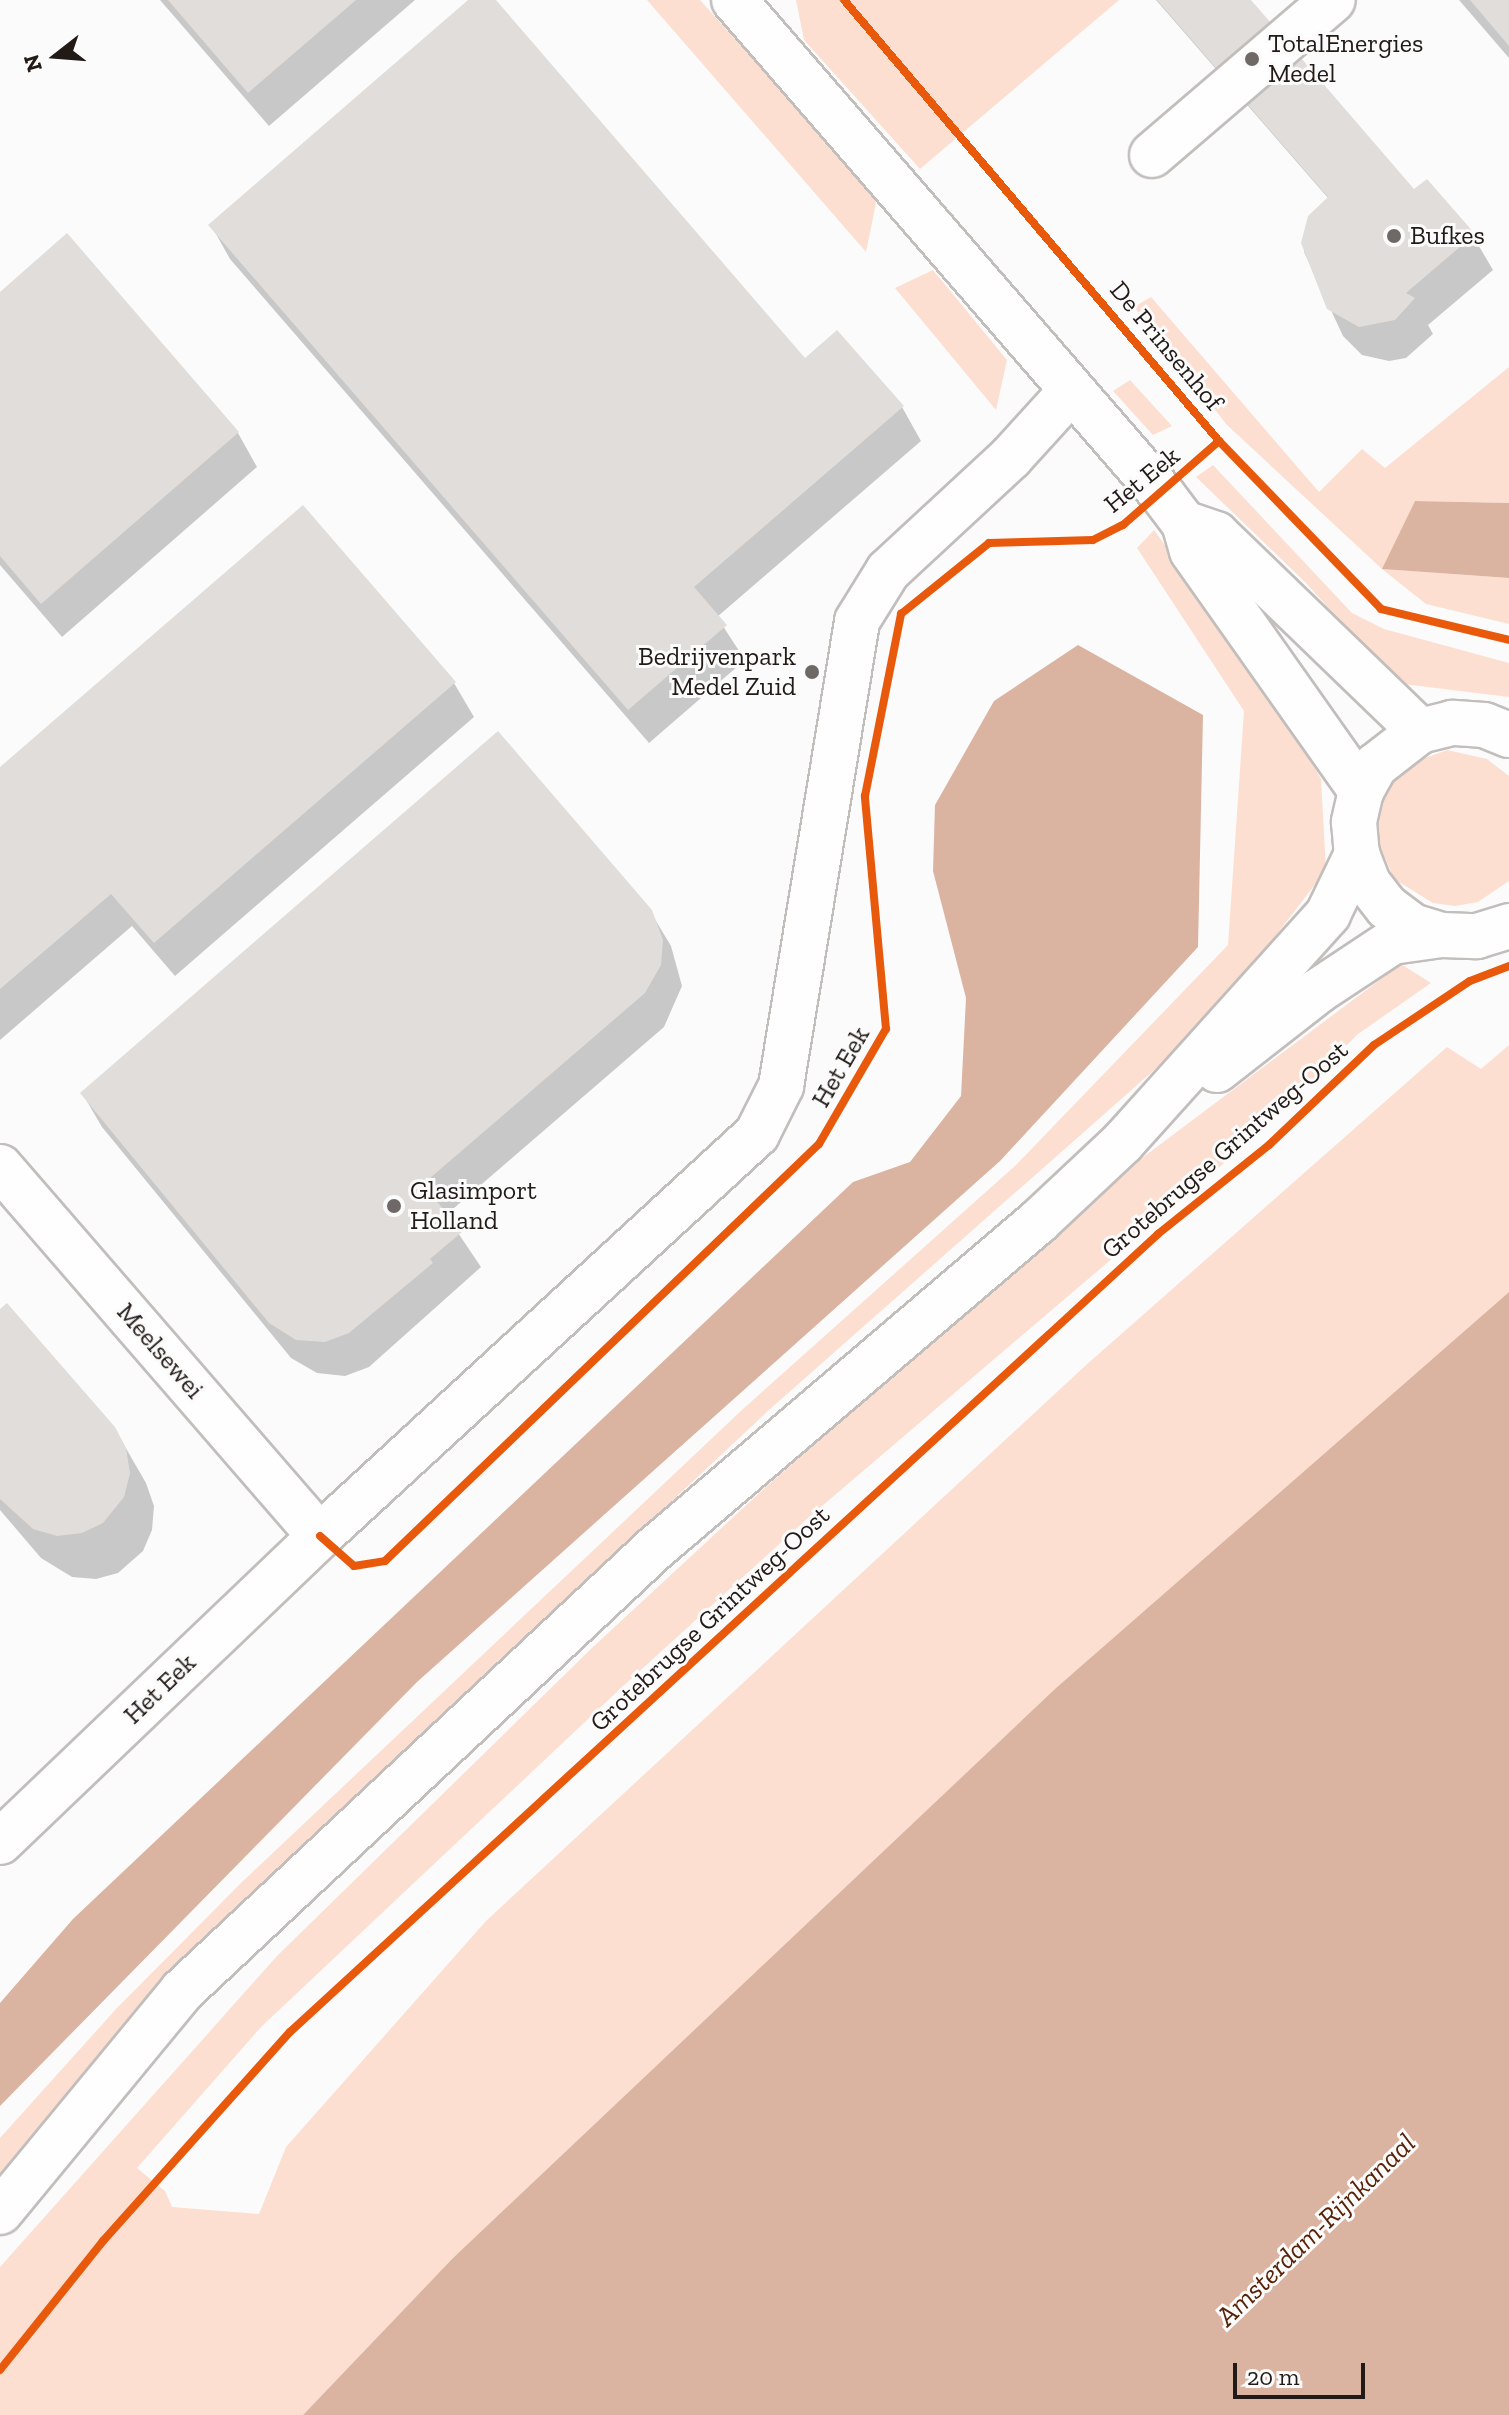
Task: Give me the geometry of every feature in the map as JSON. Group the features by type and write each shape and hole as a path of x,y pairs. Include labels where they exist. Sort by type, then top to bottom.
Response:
{"street":[{"path":"734,0 1184,523 1192,551 1361,791"},
{"path":"1152,155 1333,0"},
{"name":"Het Eek","path":"0,1842 320,1536 757,1134 781,1086 857,621 888,571 1011,457 1071,391"},
{"path":"1184,523 1216,534 1420,731"},
{"path":"1442,935 1412,926 1387,907 1368,883 1357,854 1354,822 1361,791 1395,746 1420,731 1452,723 1484,725 1509,735"},
{"path":"0,2212 182,1991 654,1549 1039,1221 1123,1142 1328,914 1357,854"},
{"path":"1123,1142 1318,991 1392,942 1442,935 1477,936 1509,926"},
{"name":"Meelsewei","path":"0,1167 320,1536"}],"shaded area":[{"path":"647,0 700,0 877,198 866,252"},
{"path":"796,0 1119,0 920,169 804,40"},
{"path":"933,270 1007,360 996,410 895,288"},
{"path":"1151,297 1319,492 1362,449 1385,468 1509,367 1509,503 1415,501 1383,569 1509,578 1509,624 1426,604 1382,569 1227,425 1134,307"},
{"path":"1130,380 1172,426 1153,435 1113,391"},
{"path":"1213,465 1352,613 1384,629 1509,663 1509,697 1395,683 1307,584 1196,477"},
{"path":"1154,530 1274,696 1321,779 1326,870 1213,1018 770,1409 641,1530 597,1582 0,2186 0,2138 116,2009 242,1882 743,1409 1016,1165 1228,945 1244,711 1137,548"},
{"path":"1447,750 1487,759 1509,776 1509,881 1478,902 1455,906 1433,903 1394,879 1376,837 1376,814 1393,777 1409,764"},
{"path":"1401,964 1431,983 1358,1034 1257,1135 808,1518 621,1688 261,2027 137,2168 165,2191 172,2207 259,2214 286,2147 486,1921 1085,1366 1447,1047 1481,1069 1509,1045 1509,1292 1056,1688 453,2258 303,2415 0,2415 0,2267 277,1956 593,1647 768,1485 1146,1155"}],"water":[{"path":"1415,501 1509,503 1509,578 1382,569"},
{"path":"1078,645 1203,715 1198,947 1000,1161 417,1682 0,2106 0,2003 73,1919 853,1182 910,1162 961,1096 966,998 933,871 935,805 994,701"},
{"name":"Amsterdam-Rijnkanaal","path":"1509,1292 1509,2415 303,2415 453,2258 1056,1688"}],"building":[{"path":"168,0 356,0 248,93"},
{"path":"468,0 496,0 805,358 837,330 904,406 694,587 727,625 628,710 208,225"},
{"path":"1157,0 1251,0 1414,189 1427,179 1475,234 1406,293 1415,298 1395,320 1359,327 1327,309 1301,243 1308,216 1328,197"},
{"path":"1470,0 1509,0 1509,46"},
{"path":"67,233 239,432 41,604 0,556 0,292"},
{"path":"303,505 456,682 154,943 111,894 0,989 0,767"},
{"path":"498,731 652,910 663,940 661,965 645,993 422,1185 463,1231 430,1259 433,1263 349,1333 325,1342 296,1340 269,1323 80,1093"},
{"path":"7,1303 115,1427 126,1448 130,1473 124,1497 103,1523 82,1533 57,1536 33,1529 0,1499 0,1309"}],"cycle path":[{"name":"De Prinsenhof","path":"844,0 1219,441 1381,609 1509,640"},
{"path":"320,1536 354,1566 385,1561 819,1144 886,1029 865,796 901,614 989,543 1093,540 1123,525 1219,441"},
{"name":"Grotebrugse Grintweg-Oost","path":"0,2370 103,2241 290,2032 1158,1234 1269,1145 1374,1045 1470,981 1509,966"}],"place":[{"name":"TotalEnergies Medel","path":"1252,59"},
{"name":"Bufkes","path":"1394,236"},
{"name":"Bedrijvenpark Medel Zuid","path":"812,672"},
{"name":"Glasimport Holland","path":"394,1206"}]}
